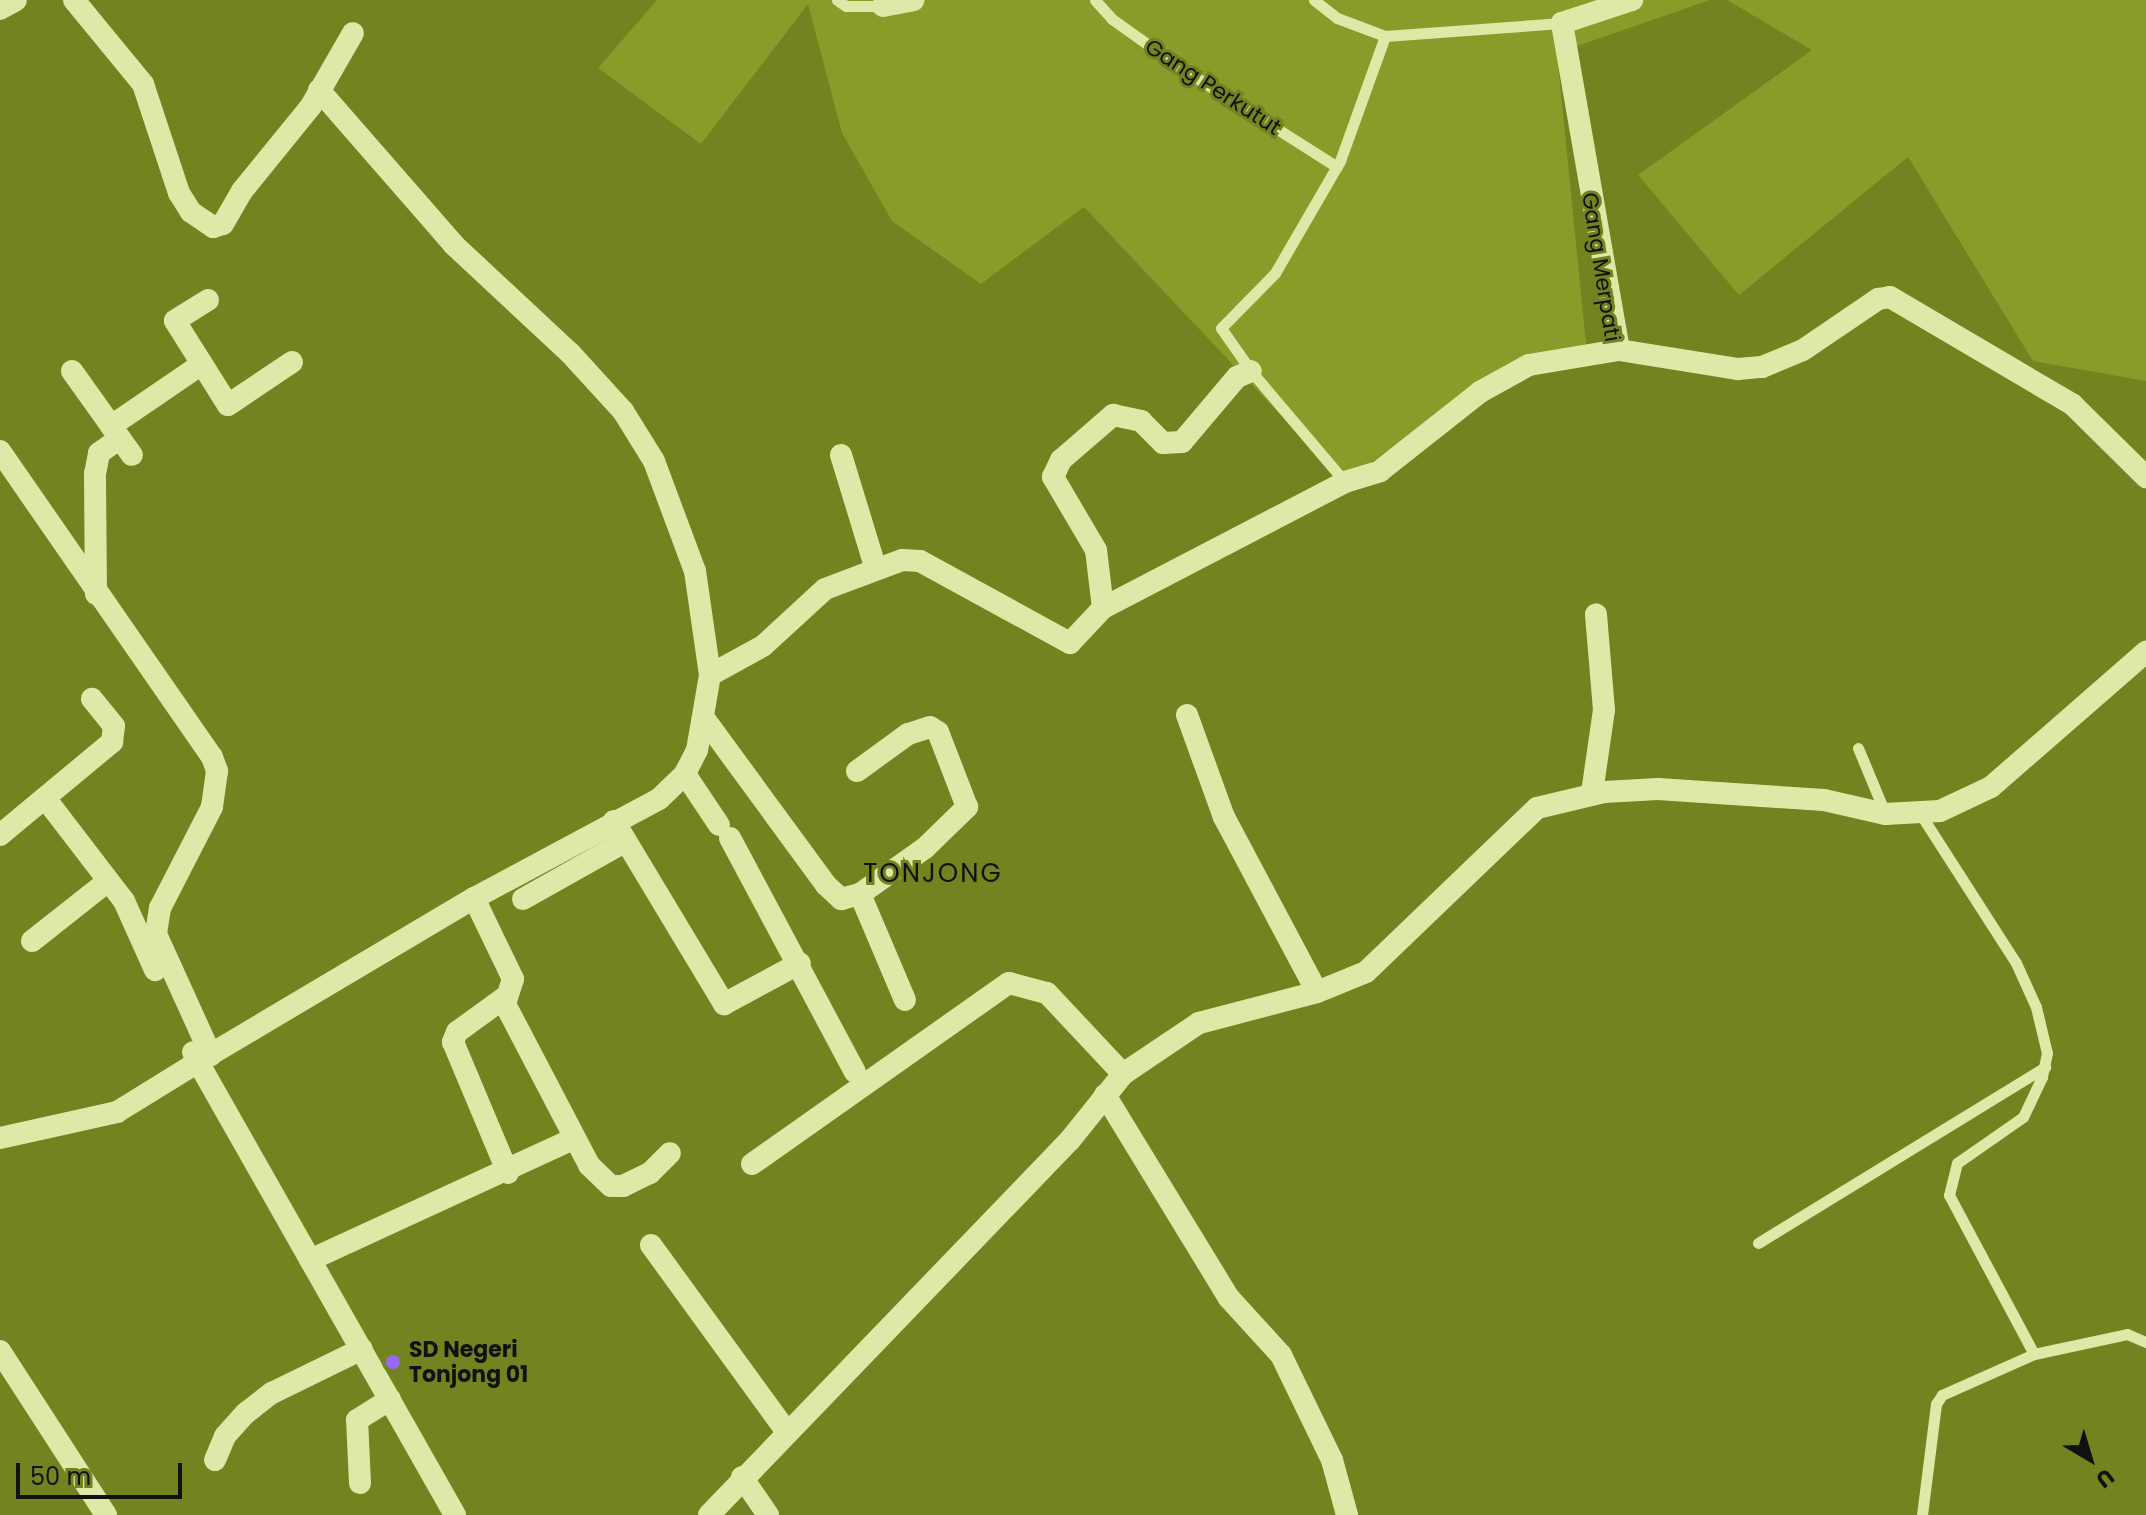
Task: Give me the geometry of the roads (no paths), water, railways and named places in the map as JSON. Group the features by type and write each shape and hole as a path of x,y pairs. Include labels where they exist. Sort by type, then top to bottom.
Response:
{"street":[{"path":"0,9 16,0"},
{"path":"74,0 143,84 179,193 191,212 213,227 223,224 319,90 353,33"},
{"path":"883,6 913,0"},
{"path":"1562,23 1632,0"},
{"name":"Gang Merpati","path":"875,566 920,561 1070,643 1103,608 1345,482 1380,471 1480,392 1529,365 1619,350 1602,279 1562,23"},
{"path":"0,1138 117,1112 474,898 659,799 685,774 706,721 710,675 695,571 654,461 623,411 570,353 454,245 319,90"},
{"path":"1619,350 1738,369 1762,367 1803,350 1878,299 1890,297 2073,405 2146,477"},
{"path":"208,300 175,321 228,405 292,362"},
{"path":"96,596 95,474 99,453 121,440 202,364"},
{"path":"72,371 121,440"},
{"path":"1103,608 1096,550 1053,477 1061,460 1113,415 1141,421 1163,443 1182,442 1237,377 1251,371"},
{"path":"0,451 96,596 193,728 217,771 212,807 160,908 156,934 204,1059"},
{"path":"710,675 763,646 825,589 875,566 841,455"},
{"path":"1592,793 1604,710 1596,614"},
{"path":"709,1515 786,1431 1070,1140 1123,1074 1199,1023 1317,992 1366,972 1537,808 1592,793 1658,789 1824,800 1885,814 1921,815 1966,802 1991,787 2146,652"},
{"path":"0,835 112,742 114,726 92,699"},
{"path":"1187,715 1224,817 1317,992"},
{"path":"706,721 826,885 841,899 860,894 925,848 967,807 938,732 930,727 908,734 857,771"},
{"path":"685,774 725,832 800,963 855,1072"},
{"path":"45,798 124,901 310,1260 455,1515"},
{"path":"614,821 724,1004 800,963"},
{"path":"523,899 626,841"},
{"path":"32,941 108,881"},
{"path":"860,894 905,1000"},
{"path":"474,898 513,979 504,998 457,1032 453,1042 508,1173"},
{"path":"752,1164 1009,983 1047,993 1123,1074"},
{"path":"504,998 573,1139 611,1186 650,1173 670,1153"},
{"path":"1105,1095 1229,1298 1281,1355 1332,1460 1347,1515"},
{"path":"310,1260 508,1173 573,1139"},
{"path":"651,1245 786,1431"},
{"path":"215,1460 225,1436 246,1413 272,1393 362,1349"},
{"path":"0,1351 106,1515"},
{"path":"360,1483 357,1420 390,1399"},
{"path":"742,1477 768,1515"}],"lane":[{"path":"837,0 846,6 883,6"},
{"name":"Gang Perkutut","path":"1095,0 1112,19 1178,66 1337,167"},
{"path":"1314,0 1337,18 1385,36 1562,23"},
{"path":"1345,482 1251,371 1221,328 1275,273 1337,167 1385,36"},
{"path":"1858,748 1885,814"},
{"path":"1921,815 2016,963 2043,1033 2045,1067 2023,1117 1957,1163 1949,1195 2034,1354"},
{"path":"1758,1243 2045,1067"},
{"path":"1922,1515 1936,1404 1942,1395 2034,1354 2127,1334 2146,1342"}],"place":[{"name":"SD Negeri Tonjong 01","path":"393,1362"}],"district":[{"name":"TONJONG","path":"933,874"}]}
